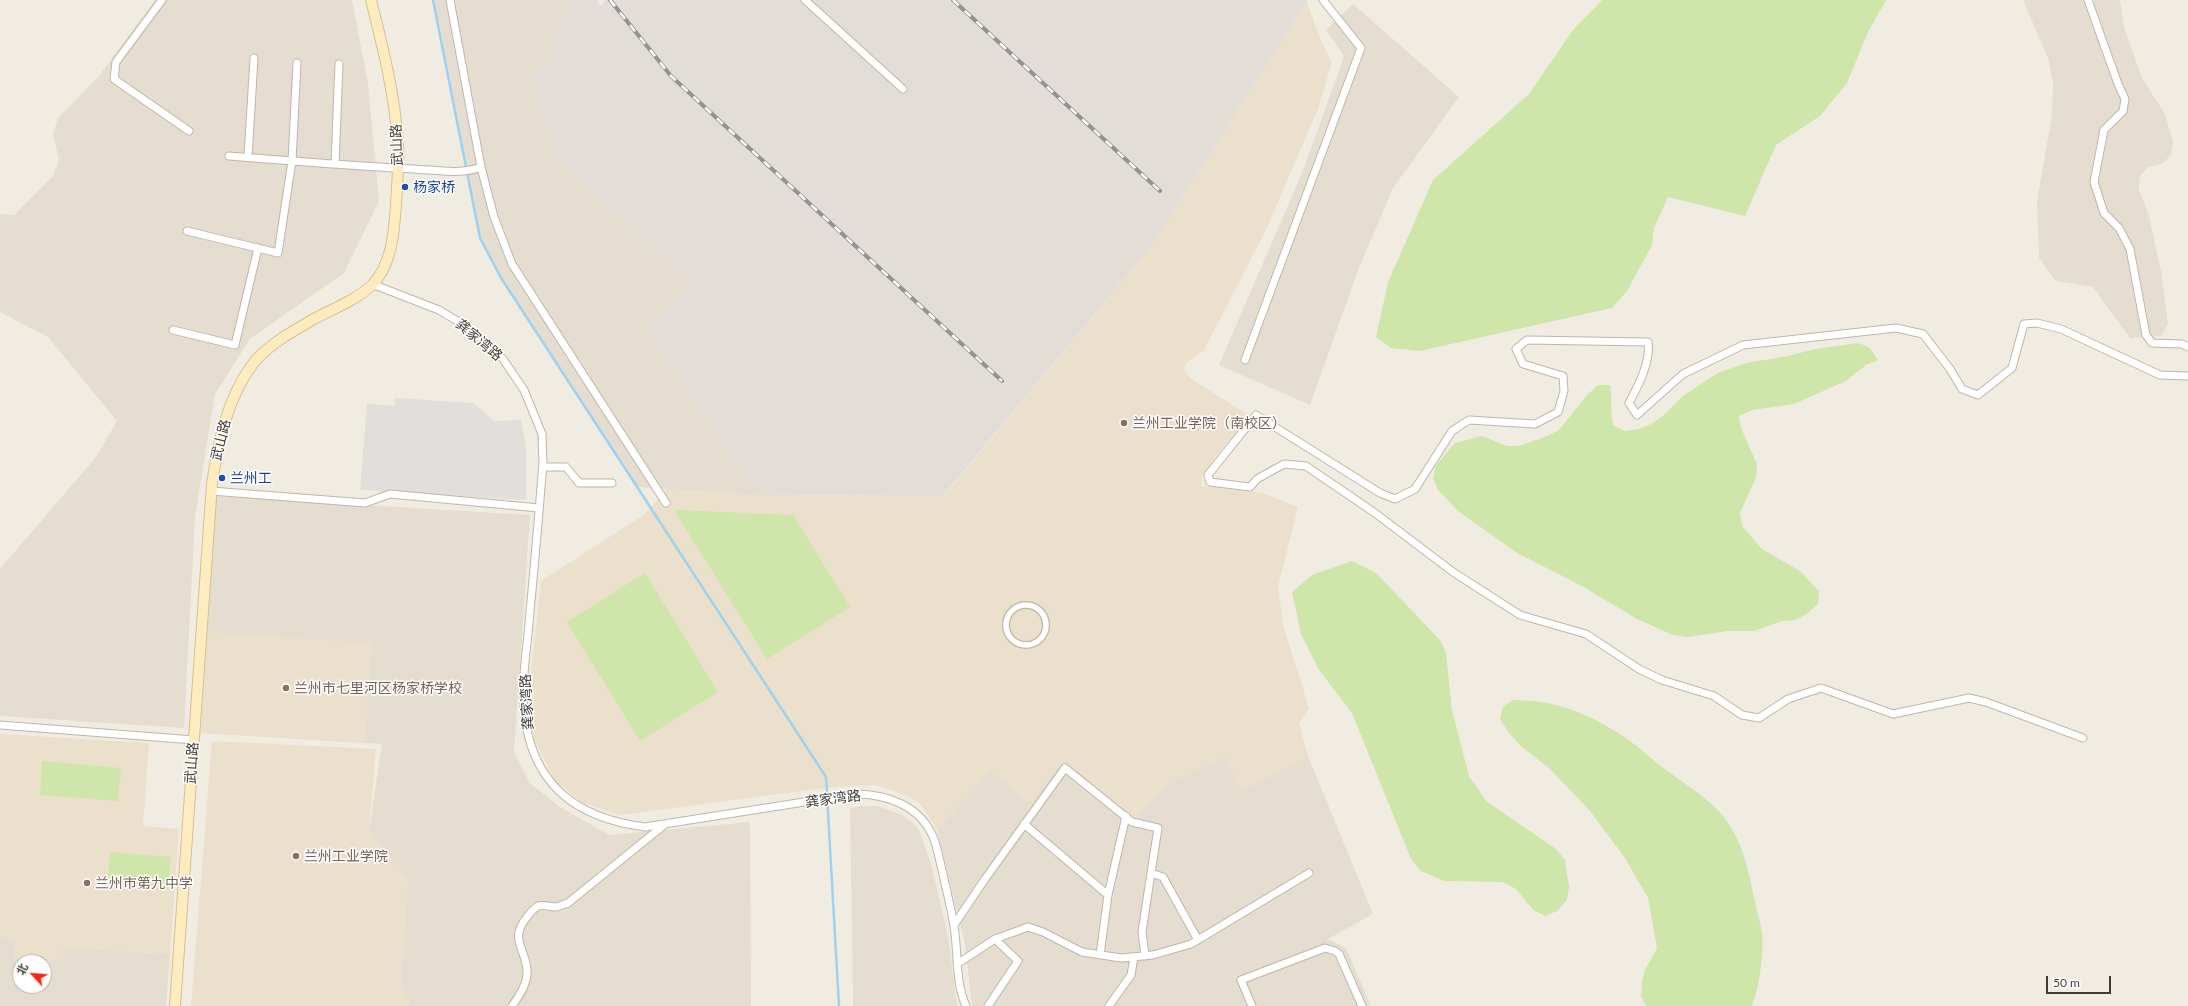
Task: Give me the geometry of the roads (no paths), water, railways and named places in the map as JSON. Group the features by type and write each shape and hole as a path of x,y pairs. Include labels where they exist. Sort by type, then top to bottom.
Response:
{"main road":[{"name":"武山路","path":"175,1006 211,491 217,451 224,425 232,402 253,365 265,351 313,319 348,303 372,284 387,261 393,235 398,168 398,146 393,92 371,0"}],"street":[{"path":"162,0 116,62 114,79 189,131"},
{"path":"450,0 478,168 494,217 512,264 558,338 666,503"},
{"path":"804,0 903,89"},
{"path":"1245,360 1362,48 1323,0"},
{"path":"2088,0 2118,84 2125,99 2123,111 2104,130 2094,182 2104,213 2119,228 2130,249 2146,335 2152,343 2182,344 2188,348"},
{"path":"248,157 254,58"},
{"path":"187,231 278,253 292,161 297,63"},
{"path":"335,164 339,64"},
{"path":"229,156 448,171 478,168"},
{"path":"173,330 235,345 258,248"},
{"name":"龚家湾路","path":"372,284 439,310 469,328 503,359 524,390 542,434 543,467 525,673 524,709 529,737 537,761 548,781 570,801 586,810 622,824 644,827 839,797 873,794 905,805 919,815 934,839 954,925 960,986 966,1006"},
{"path":"2083,738 1986,702 1969,698 1893,714 1821,688 1788,699 1759,718 1742,715 1714,696 1662,680 1639,669 1586,634 1520,615 1453,572 1375,513 1306,466 1284,464 1257,479 1250,487 1210,482 1208,475 1256,415 1380,493 1395,499 1415,489 1452,430 1469,420 1535,424 1558,412 1564,391 1563,376 1523,364 1516,349 1527,340 1648,342 1650,352 1640,382 1629,403 1637,415 1682,374 1743,345 1896,328 1922,334 1950,369 1962,389 1978,395 2012,368 2024,324 2037,323 2061,329 2160,375 2188,376"},
{"path":"543,467 566,467 579,483 612,483"},
{"path":"211,491 365,503 390,494 539,508"},
{"path":"1023,605 1031,605 1038,609 1044,615 1046,622 1046,630 1042,637 1036,643 1028,645 1013,641 1006,628 1010,612 1016,607 1023,605"},
{"path":"0,725 194,740"},
{"path":"954,925 1065,768 1132,822 1158,828 1142,932 1145,956"},
{"path":"1100,954 1108,895 1126,816"},
{"path":"512,1006 522,991 527,976 526,961 520,948 517,936 521,924 532,911 539,906 558,907 568,903 665,823"},
{"path":"1024,824 1108,895"},
{"path":"1151,873 1163,877 1198,940"},
{"path":"958,964 995,939 1028,927 1043,932 1082,952 1121,958 1145,956 1192,944 1309,873"},
{"path":"988,1006 1018,961 995,939"},
{"path":"1252,1006 1241,980 1325,948 1330,948 1339,954 1362,1006"},
{"path":"1109,1006 1131,975 1134,957"}],"waterway":[{"path":"433,0 480,238 501,278 826,777 839,1006"}],"railway":[{"path":"610,0 671,76 1002,381"},
{"path":"953,0 1160,191"}],"place":[{"name":"杨家桥","path":"405,187"},
{"name":"兰州工业学院（南校区）","path":"1124,423"},
{"name":"兰州工","path":"222,478"},
{"name":"兰州市七里河区杨家桥学校","path":"286,688"},
{"name":"兰州工业学院","path":"296,856"},
{"name":"兰州市第九中学","path":"87,883"}]}
